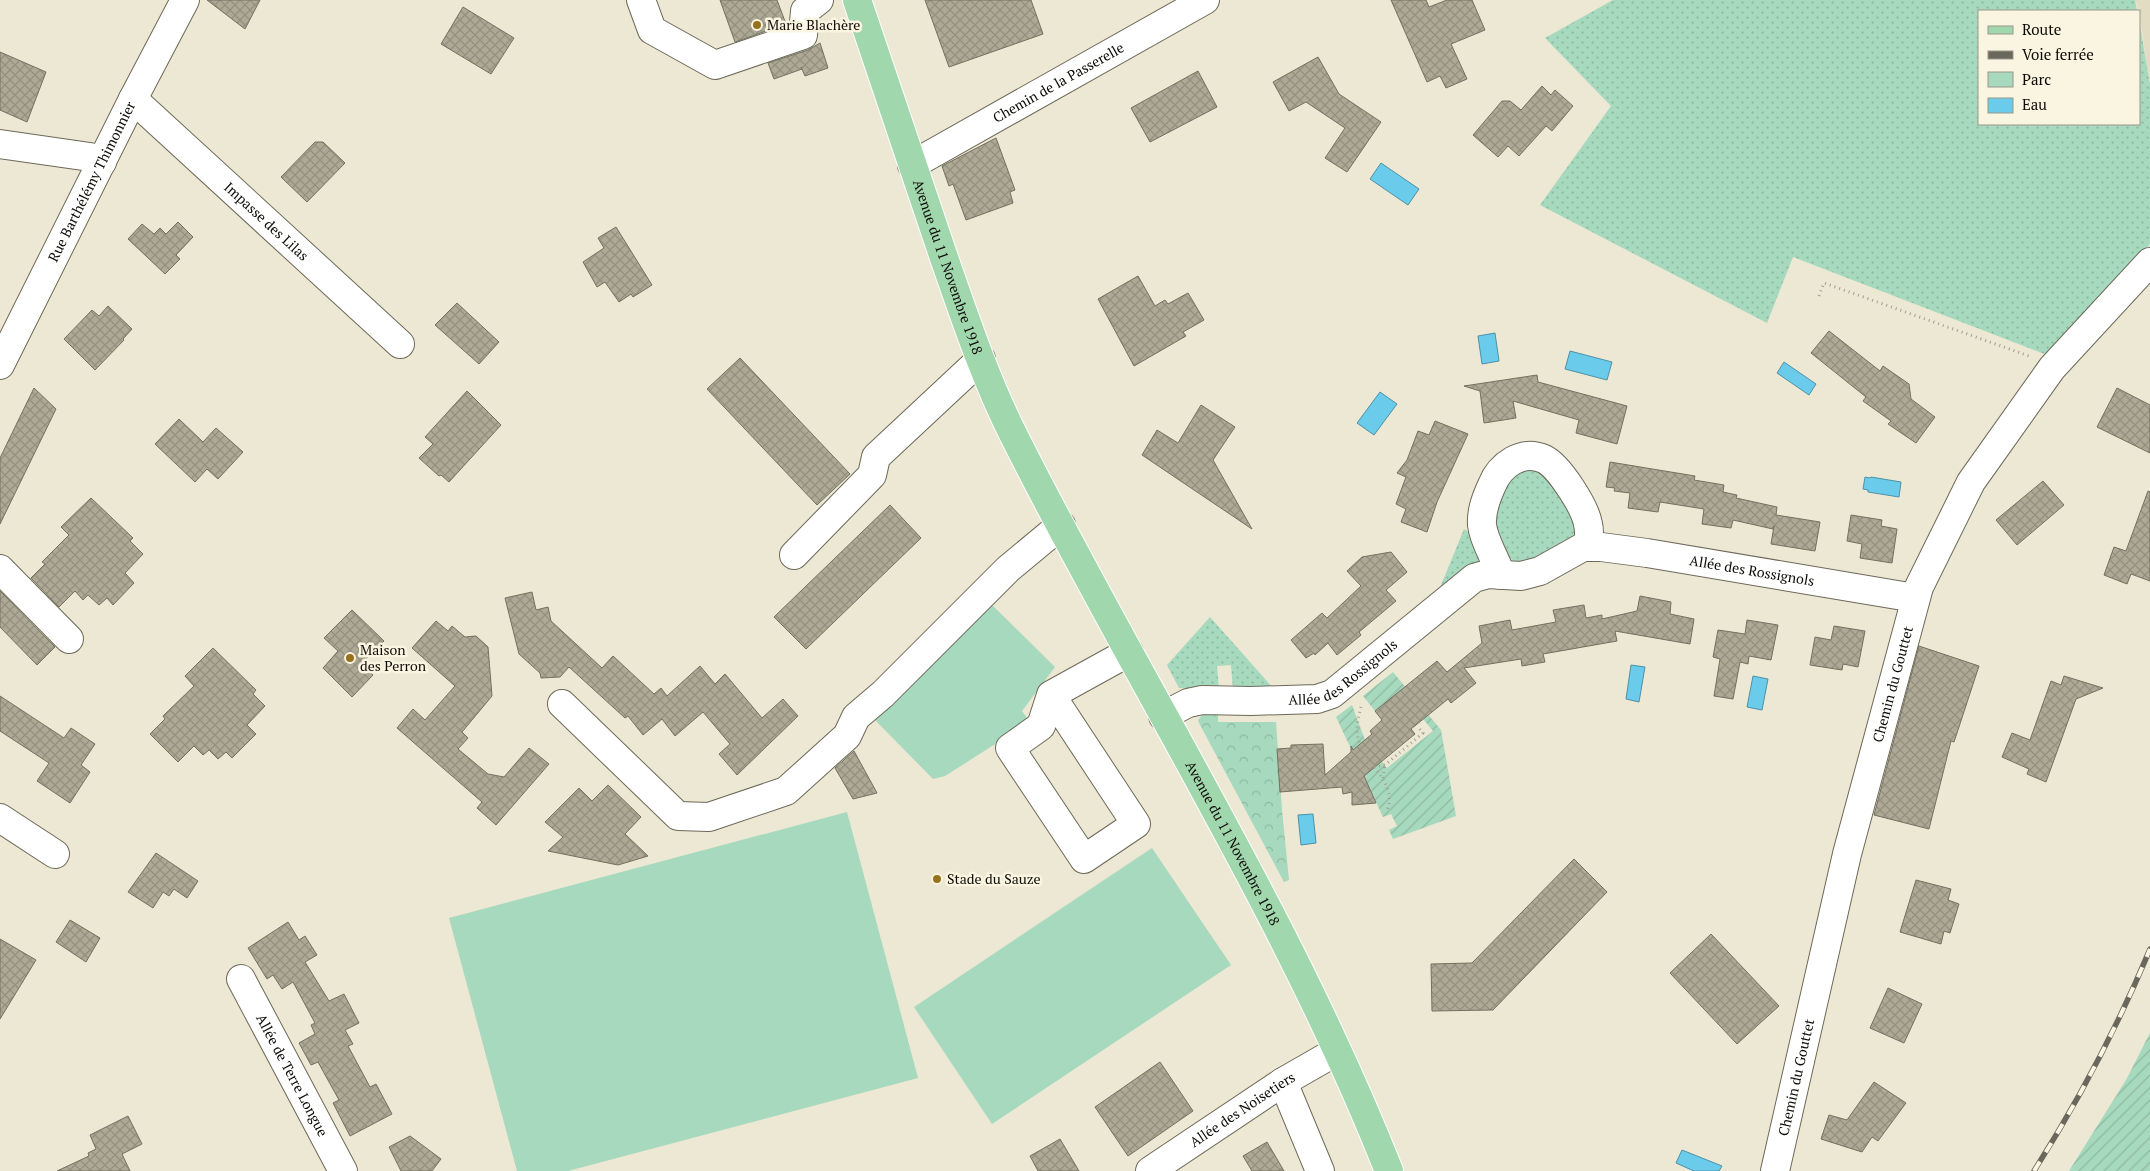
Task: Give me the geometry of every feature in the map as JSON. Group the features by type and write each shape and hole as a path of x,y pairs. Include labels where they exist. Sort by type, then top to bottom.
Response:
{"main road":[{"name":"Avenue du 11 Novembre 1918","path":"857,0 912,165 991,387 1060,525 1283,936 1337,1052 1388,1171"}],"street":[{"name":"Rue Barthélémy Thimonnier","path":"0,365 133,99 185,0"},
{"path":"641,0 652,30 715,65 803,34 805,11 819,0"},
{"name":"Chemin de la Passerelle","path":"912,165 1205,0"},
{"name":"Impasse des Lilas","path":"133,99 400,344"},
{"path":"0,144 90,157 102,162"},
{"name":"Chemin du Gouttet","path":"1775,1171 1847,854 1915,598 1970,482 2052,368 2150,262"},
{"path":"794,555 872,475 876,457 981,359"},
{"path":"1501,575 1482,526 1482,514 1495,477 1504,466 1516,458 1526,456 1543,458 1557,470 1584,512 1590,534 1588,546"},
{"path":"562,704 678,816 708,817 786,791 847,736 856,717 883,694 1008,569 1060,525"},
{"name":"Allée des Rossignols","path":"1163,716 1188,703 1202,700 1317,699 1332,694 1474,578 1488,574 1521,576 1540,571 1578,549 1588,546 1647,553 1915,598"},
{"path":"0,569 68,639"},
{"path":"1051,695 1136,824 1084,858 1010,748 1041,726 1051,695 1129,652"},
{"path":"0,818 55,854"},
{"name":"Allée de Terre Longue","path":"241,979 343,1171"},
{"name":"Allée des Noisetiers","path":"1150,1171 1283,1082 1337,1052"},
{"path":"1283,1082 1320,1171"}],"path":[{"path":"1819,296 1824,283 2045,361 2052,368"},
{"path":"1361,707 1357,722 1359,742 1383,778 1390,806 1386,812"},
{"path":"1374,767 1385,765 1423,733 1419,728"},
{"path":"1383,778 1385,765"}],"shaded area":[{"path":"2135,0 2150,0 2150,85 2140,10"}],"green space":[{"path":"1613,0 2135,0 2137,10 1978,10 1978,125 2140,125 2140,25 2150,85 2150,244 2047,355 1793,257 1767,323 1540,205 1611,106 1545,38"},
{"path":"1523,467 1549,471 1577,529 1559,548 1518,565 1508,556 1493,529 1498,493"},
{"path":"1464,529 1472,534 1481,560 1477,565 1439,590"},
{"path":"991,604 1055,667 1022,711 1030,722 945,776 933,779 875,720"},
{"path":"1210,617 1275,690 1233,690 1231,665 1217,666 1219,689 1179,688 1167,665"},
{"path":"1393,672 1441,730 1456,816 1393,839 1389,830 1397,826 1391,814 1383,817 1336,717 1352,705 1365,740 1387,768 1433,731 1400,691 1375,711 1363,696"},
{"path":"1203,714 1218,715 1218,722 1276,722 1289,880 1284,882 1199,723 1198,720"},
{"path":"847,812 918,1078 568,1171 517,1171 449,918"},
{"path":"1152,848 1231,965 992,1124 914,1007"},
{"path":"2150,1033 2150,1171 2069,1171 2126,1080"}],"water":[{"path":"1381,163 1419,189 1408,205 1370,179"},
{"path":"1495,333 1499,361 1482,364 1478,336"},
{"path":"1570,351 1612,362 1607,380 1565,369"},
{"path":"1784,362 1816,384 1809,395 1777,373"},
{"path":"1380,392 1397,404 1374,435 1357,423"},
{"path":"1865,477 1901,482 1899,497 1868,492 1868,490 1863,489"},
{"path":"1631,665 1645,667 1639,702 1626,699"},
{"path":"1753,676 1768,679 1762,710 1747,707"},
{"path":"1313,814 1316,843 1301,845 1298,815"},
{"path":"1682,1150 1722,1166 1719,1171 1694,1171 1676,1163"}],"building":[{"path":"207,0 260,0 245,29"},
{"name":"Marie Blachère","path":"720,0 777,0 786,24 735,42"},
{"path":"925,0 1031,0 1043,34 949,67"},
{"path":"1391,0 1426,0 1429,7 1447,0 1472,0 1485,30 1451,44 1467,79 1446,88 1440,76 1427,82"},
{"path":"463,7 514,38 491,74 441,44"},
{"path":"820,43 828,68 805,76 802,69 774,79 768,63 808,50"},
{"path":"0,52 46,72 27,122 0,110"},
{"path":"1318,57 1339,94 1381,122 1347,172 1325,158 1345,128 1306,102 1289,111 1273,82"},
{"path":"1198,71 1217,107 1150,142 1131,108"},
{"path":"1542,86 1551,95 1555,90 1573,106 1552,131 1546,126 1519,156 1508,146 1498,157 1473,135 1502,101 1510,101 1521,110"},
{"path":"996,138 1015,190 1010,192 1013,203 966,220 953,184 949,186 942,166"},
{"path":"315,142 323,142 345,163 307,202 281,177"},
{"path":"178,222 193,237 176,255 180,259 165,274 128,239 142,224 154,234 160,228 166,234"},
{"path":"616,227 652,285 633,297 631,294 619,302 605,282 597,287 583,262 604,248 598,238"},
{"path":"1138,276 1155,306 1165,300 1168,304 1188,293 1204,320 1183,332 1186,336 1134,366 1098,299"},
{"path":"457,303 499,342 479,364 435,325"},
{"path":"108,306 132,329 95,370 64,339 92,310 99,316"},
{"path":"1829,331 1880,371 1883,366 1909,384 1911,399 1935,417 1916,443 1888,424 1891,421 1863,401 1866,397 1811,353"},
{"path":"740,358 850,474 817,505 707,389"},
{"path":"1537,375 1538,382 1627,406 1617,444 1576,433 1579,420 1513,401 1516,418 1484,423 1480,391 1464,386"},
{"path":"34,388 56,409 0,524 0,458"},
{"path":"2117,388 2150,405 2150,453 2097,427"},
{"path":"467,391 501,425 449,482 441,475 439,476 419,458 433,444 425,437"},
{"path":"1201,405 1235,427 1213,460 1252,529 1142,455 1157,430 1178,443"},
{"path":"179,419 203,442 216,428 243,452 218,479 207,469 195,482 155,444"},
{"path":"1435,421 1468,434 1437,502 1427,532 1401,522 1406,509 1396,504 1406,477 1397,473 1407,460 1418,431 1429,435"},
{"path":"1610,462 1695,476 1694,480 1724,485 1723,492 1737,495 1736,498 1777,507 1776,515 1820,522 1815,551 1771,544 1774,526 1773,529 1733,520 1731,528 1702,524 1704,509 1660,502 1658,512 1628,508 1630,493 1614,491 1615,488 1606,487"},
{"path":"2043,481 2064,505 2017,545 1996,520"},
{"path":"2148,491 2150,492 2150,581 2131,574 2127,584 2104,575 2114,547 2126,551"},
{"path":"91,498 133,538 130,541 143,554 125,573 134,583 113,605 107,598 99,605 88,595 83,600 75,591 59,607 31,578 45,564 42,562 69,535 61,527"},
{"path":"890,505 921,538 806,649 774,617"},
{"path":"1851,515 1882,520 1881,526 1897,529 1892,563 1860,558 1862,544 1847,541"},
{"path":"1391,552 1407,572 1386,590 1396,601 1359,632 1361,635 1337,655 1328,643 1315,655 1314,653 1306,658 1291,640 1322,613 1327,618 1361,586 1347,571 1362,557"},
{"path":"0,591 55,647 37,665 0,627"},
{"path":"532,592 536,610 548,607 551,621 602,668 613,656 654,694 661,688 667,696 700,666 715,684 725,674 762,718 783,699 798,716 737,775 719,754 730,744 703,712 675,736 662,719 643,735 628,716 625,718 569,667 560,677 541,678 540,673 519,654 505,598"},
{"path":"1640,596 1671,602 1670,614 1694,619 1690,644 1615,631 1617,641 1543,654 1545,662 1522,666 1521,659 1464,668 1476,683 1451,703 1448,699 1411,729 1415,734 1364,776 1376,803 1352,805 1352,792 1343,794 1342,787 1280,792 1277,749 1291,748 1291,745 1323,744 1325,775 1351,752 1351,746 1353,750 1372,734 1370,731 1382,720 1375,711 1437,661 1447,672 1482,643 1479,626 1510,620 1512,630 1556,622 1553,610 1584,605 1586,618 1602,615 1602,619 1637,611"},
{"name":"Maison des Perron","path":"352,610 384,641 361,664 373,675 352,697 323,668 338,651 324,638"},
{"path":"1747,620 1778,625 1771,660 1749,656 1748,664 1740,662 1733,699 1714,696 1720,659 1713,657 1718,630 1745,634"},
{"path":"436,621 448,631 452,626 465,637 476,636 488,647 492,696 462,732 468,738 458,749 488,774 504,777 529,748 549,764 496,825 477,808 482,802 397,728 413,709 425,720 455,686 412,648"},
{"path":"1834,626 1865,631 1858,667 1843,664 1842,670 1810,665 1815,637 1831,640"},
{"path":"1919,646 1979,666 1954,742 1951,741 1929,829 1874,815"},
{"path":"213,648 256,690 253,694 265,706 247,725 256,734 232,758 226,752 218,759 209,750 203,755 194,746 178,762 150,734 165,719 163,716 194,686 185,676"},
{"path":"2064,676 2103,688 2076,699 2046,782 2027,774 2029,769 2002,757 2012,733 2030,740 2051,681 2061,685"},
{"path":"0,696 64,738 71,728 95,744 81,765 90,772 70,803 37,781 49,763 0,731"},
{"path":"854,751 877,793 853,799 835,768"},
{"path":"608,785 641,817 625,834 648,856 618,865 548,851 563,837 545,822 579,788 592,801"},
{"path":"156,853 198,881 187,898 174,889 169,896 163,892 153,908 128,892"},
{"path":"1574,859 1607,892 1493,1010 1432,1011 1431,964 1472,963"},
{"path":"1916,880 1951,889 1948,900 1959,904 1950,933 1944,931 1941,944 1900,932"},
{"path":"70,920 100,938 86,962 56,942"},
{"path":"288,922 299,940 305,936 317,955 305,962 329,1001 344,994 359,1023 345,1030 353,1044 348,1046 370,1087 376,1084 392,1114 350,1136 333,1103 339,1100 318,1062 311,1065 299,1043 315,1034 311,1025 315,1023 293,982 282,989 273,975 267,979 248,948"},
{"path":"1711,934 1779,1006 1737,1044 1670,973"},
{"path":"0,939 36,960 0,1019"},
{"path":"1888,988 1922,1004 1904,1043 1870,1028"},
{"path":"1160,1062 1193,1111 1128,1156 1095,1107"},
{"path":"1874,1082 1906,1103 1878,1141 1872,1137 1862,1152 1821,1139 1829,1115 1847,1120"},
{"path":"128,1116 142,1144 122,1154 130,1171 57,1171 89,1156 88,1153 96,1149 90,1135"},
{"path":"410,1136 441,1159 432,1171 401,1171 389,1147"},
{"path":"1060,1139 1079,1171 1038,1171 1030,1156"},
{"path":"1267,1142 1284,1171 1252,1171 1243,1156"}],"railway":[{"path":"2034,1171 2067,1117 2097,1062 2125,1006 2150,949"}],"place":[{"name":"Marie Blachère","path":"757,25"},
{"name":"Maison des Perron","path":"350,658"},
{"name":"Stade du Sauze","path":"937,879"}]}
